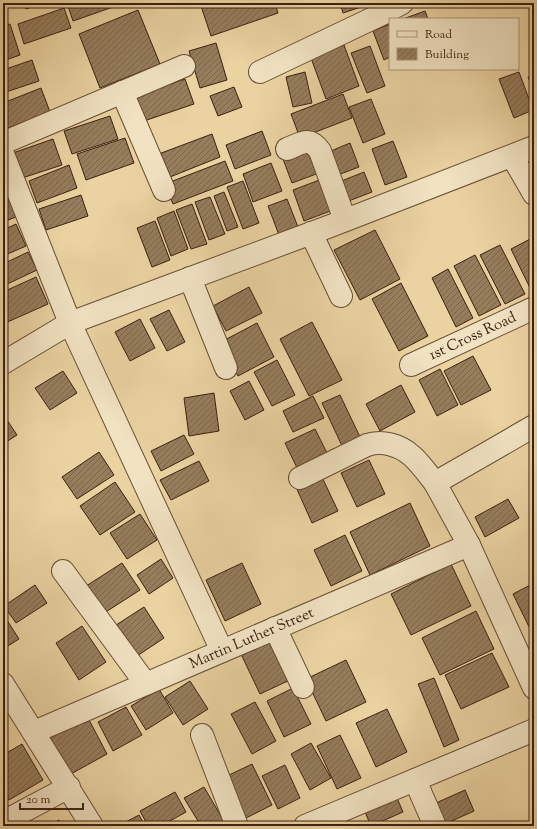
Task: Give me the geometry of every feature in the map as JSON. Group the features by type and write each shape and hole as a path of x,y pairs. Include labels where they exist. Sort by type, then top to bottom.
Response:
{"street":[{"path":"260,72 402,3"},
{"path":"3,143 184,66"},
{"path":"122,92 164,190"},
{"path":"287,149 307,141 315,144 320,151 345,220"},
{"path":"3,363 70,323 311,233 534,147"},
{"path":"3,154 70,323 222,651"},
{"path":"512,156 534,194"},
{"path":"311,233 341,296"},
{"path":"190,278 226,368"},
{"name":"1st Cross Road","path":"411,365 534,308"},
{"path":"435,483 534,426"},
{"path":"300,478 374,442 399,447 412,456 435,483 470,545 533,684"},
{"name":"Martin Luther Street","path":"34,732 470,545"},
{"path":"63,571 146,684"},
{"path":"275,628 303,687"},
{"path":"3,684 92,826"},
{"path":"305,826 534,730"},
{"path":"202,735 237,826"},
{"path":"415,780 435,826"},
{"path":"3,822 69,788"}],"building":[{"path":"24,3 44,3 26,9"},
{"path":"67,3 112,3 113,7 73,21"},
{"path":"200,3 275,3 278,13 211,36"},
{"path":"340,3 370,3 370,4 343,13"},
{"path":"64,8 71,28 24,44 18,24"},
{"path":"138,10 160,64 100,88 79,34"},
{"path":"425,11 428,18 406,18"},
{"path":"10,24 20,55 3,61 3,26"},
{"path":"389,24 389,58 384,60 373,31"},
{"path":"216,43 227,80 200,88 189,51"},
{"path":"344,45 359,86 326,99 311,58"},
{"path":"370,46 385,86 367,93 351,53"},
{"path":"32,60 39,81 3,93 3,70"},
{"path":"305,72 312,103 293,107 286,77"},
{"path":"519,72 533,110 514,118 499,79"},
{"path":"534,75 534,92 528,77"},
{"path":"185,79 194,104 141,122 133,97"},
{"path":"234,87 242,107 218,116 210,96"},
{"path":"41,88 50,112 3,130 3,103"},
{"path":"343,94 352,118 300,138 291,114"},
{"path":"371,99 385,134 363,143 349,107"},
{"path":"110,116 118,139 72,154 64,131"},
{"path":"262,131 271,155 235,169 226,145"},
{"path":"212,134 220,157 165,179 156,155"},
{"path":"125,138 134,163 86,180 77,154"},
{"path":"53,139 62,165 22,178 13,153"},
{"path":"393,141 407,177 385,185 372,149"},
{"path":"350,143 359,167 335,176 326,153"},
{"path":"310,149 319,173 292,183 283,159"},
{"path":"225,161 233,181 173,204 165,184"},
{"path":"271,163 282,191 253,202 243,174"},
{"path":"69,165 77,188 37,203 29,181"},
{"path":"364,172 372,192 346,202 339,182"},
{"path":"322,179 333,210 304,221 293,190"},
{"path":"243,181 259,223 243,229 227,187"},
{"path":"6,192 16,217 3,222 3,193"},
{"path":"224,192 238,227 227,231 214,196"},
{"path":"81,195 88,216 46,230 39,209"},
{"path":"210,197 225,234 209,240 195,202"},
{"path":"287,199 298,227 279,235 268,206"},
{"path":"192,204 207,244 191,249 176,210"},
{"path":"174,211 188,249 171,256 157,218"},
{"path":"155,221 170,260 152,267 137,228"},
{"path":"16,224 26,246 3,256 3,230"},
{"path":"375,230 400,279 360,300 334,250"},
{"path":"534,237 534,293 533,294 511,249"},
{"path":"500,245 525,294 505,304 480,255"},
{"path":"28,252 37,270 3,286 3,264"},
{"path":"475,255 501,305 479,316 454,266"},
{"path":"448,269 473,318 456,327 432,278"},
{"path":"36,277 48,304 3,324 3,292"},
{"path":"401,283 428,336 399,351 372,299"},
{"path":"249,287 262,313 226,331 213,306"},
{"path":"169,310 185,342 167,351 150,319"},
{"path":"140,319 155,348 130,361 115,332"},
{"path":"312,322 342,380 309,396 280,339"},
{"path":"257,323 274,357 238,376 221,342"},
{"path":"473,356 491,390 461,405 444,371"},
{"path":"277,360 295,395 272,406 254,372"},
{"path":"440,369 458,405 437,416 419,380"},
{"path":"63,371 77,393 50,410 35,388"},
{"path":"249,381 264,410 245,420 230,391"},
{"path":"401,385 415,412 380,431 366,404"},
{"path":"214,393 219,431 189,436 184,398"},
{"path":"340,395 361,439 343,448 322,403"},
{"path":"313,396 324,418 293,432 283,411"},
{"path":"3,414 17,435 3,444"},
{"path":"315,429 330,459 300,474 285,443"},
{"path":"184,435 194,454 161,471 151,451"},
{"path":"99,452 114,475 77,499 62,477"},
{"path":"369,460 385,494 357,507 341,473"},
{"path":"199,461 209,481 171,500 160,480"},
{"path":"321,475 338,511 312,523 296,487"},
{"path":"115,482 135,512 100,535 80,506"},
{"path":"508,499 519,518 485,537 475,517"},
{"path":"410,503 430,546 370,575 350,532"},
{"path":"140,514 157,540 127,559 110,533"},
{"path":"345,535 362,571 331,586 314,550"},
{"path":"161,559 173,578 149,594 137,575"},
{"path":"122,563 140,590 101,615 83,588"},
{"path":"242,563 261,604 225,621 206,580"},
{"path":"451,564 471,606 411,635 391,594"},
{"path":"534,583 534,637 513,594"},
{"path":"35,585 47,603 16,623 4,606"},
{"path":"144,607 164,638 134,658 113,627"},
{"path":"476,611 494,649 440,675 422,638"},
{"path":"3,614 19,639 3,649"},
{"path":"82,626 106,662 79,680 56,643"},
{"path":"271,635 292,679 260,694 239,650"},
{"path":"492,653 509,687 461,709 445,675"},
{"path":"346,660 366,702 326,721 306,679"},
{"path":"434,678 459,740 444,747 418,684"},
{"path":"190,681 208,709 183,725 165,697"},
{"path":"293,688 311,724 284,737 267,701"},
{"path":"159,689 173,713 146,730 131,706"},
{"path":"255,702 276,741 252,754 231,714"},
{"path":"126,707 142,735 113,751 98,722"},
{"path":"387,709 407,752 376,767 356,723"},
{"path":"88,718 107,754 69,775 50,738"},
{"path":"340,735 361,778 337,789 317,746"},
{"path":"311,743 331,778 310,790 291,754"},
{"path":"22,744 43,780 9,800 3,790 3,755"},
{"path":"252,764 272,805 246,818 225,777"},
{"path":"285,765 300,798 278,809 262,776"},
{"path":"204,787 225,823 220,826 201,826 184,798"},
{"path":"465,790 474,811 445,824 436,803"},
{"path":"175,792 186,812 161,826 148,826 140,811"},
{"path":"397,798 403,812 371,826 365,812"},
{"path":"139,815 145,826 118,826"},
{"path":"59,820 62,826 49,826"}]}
